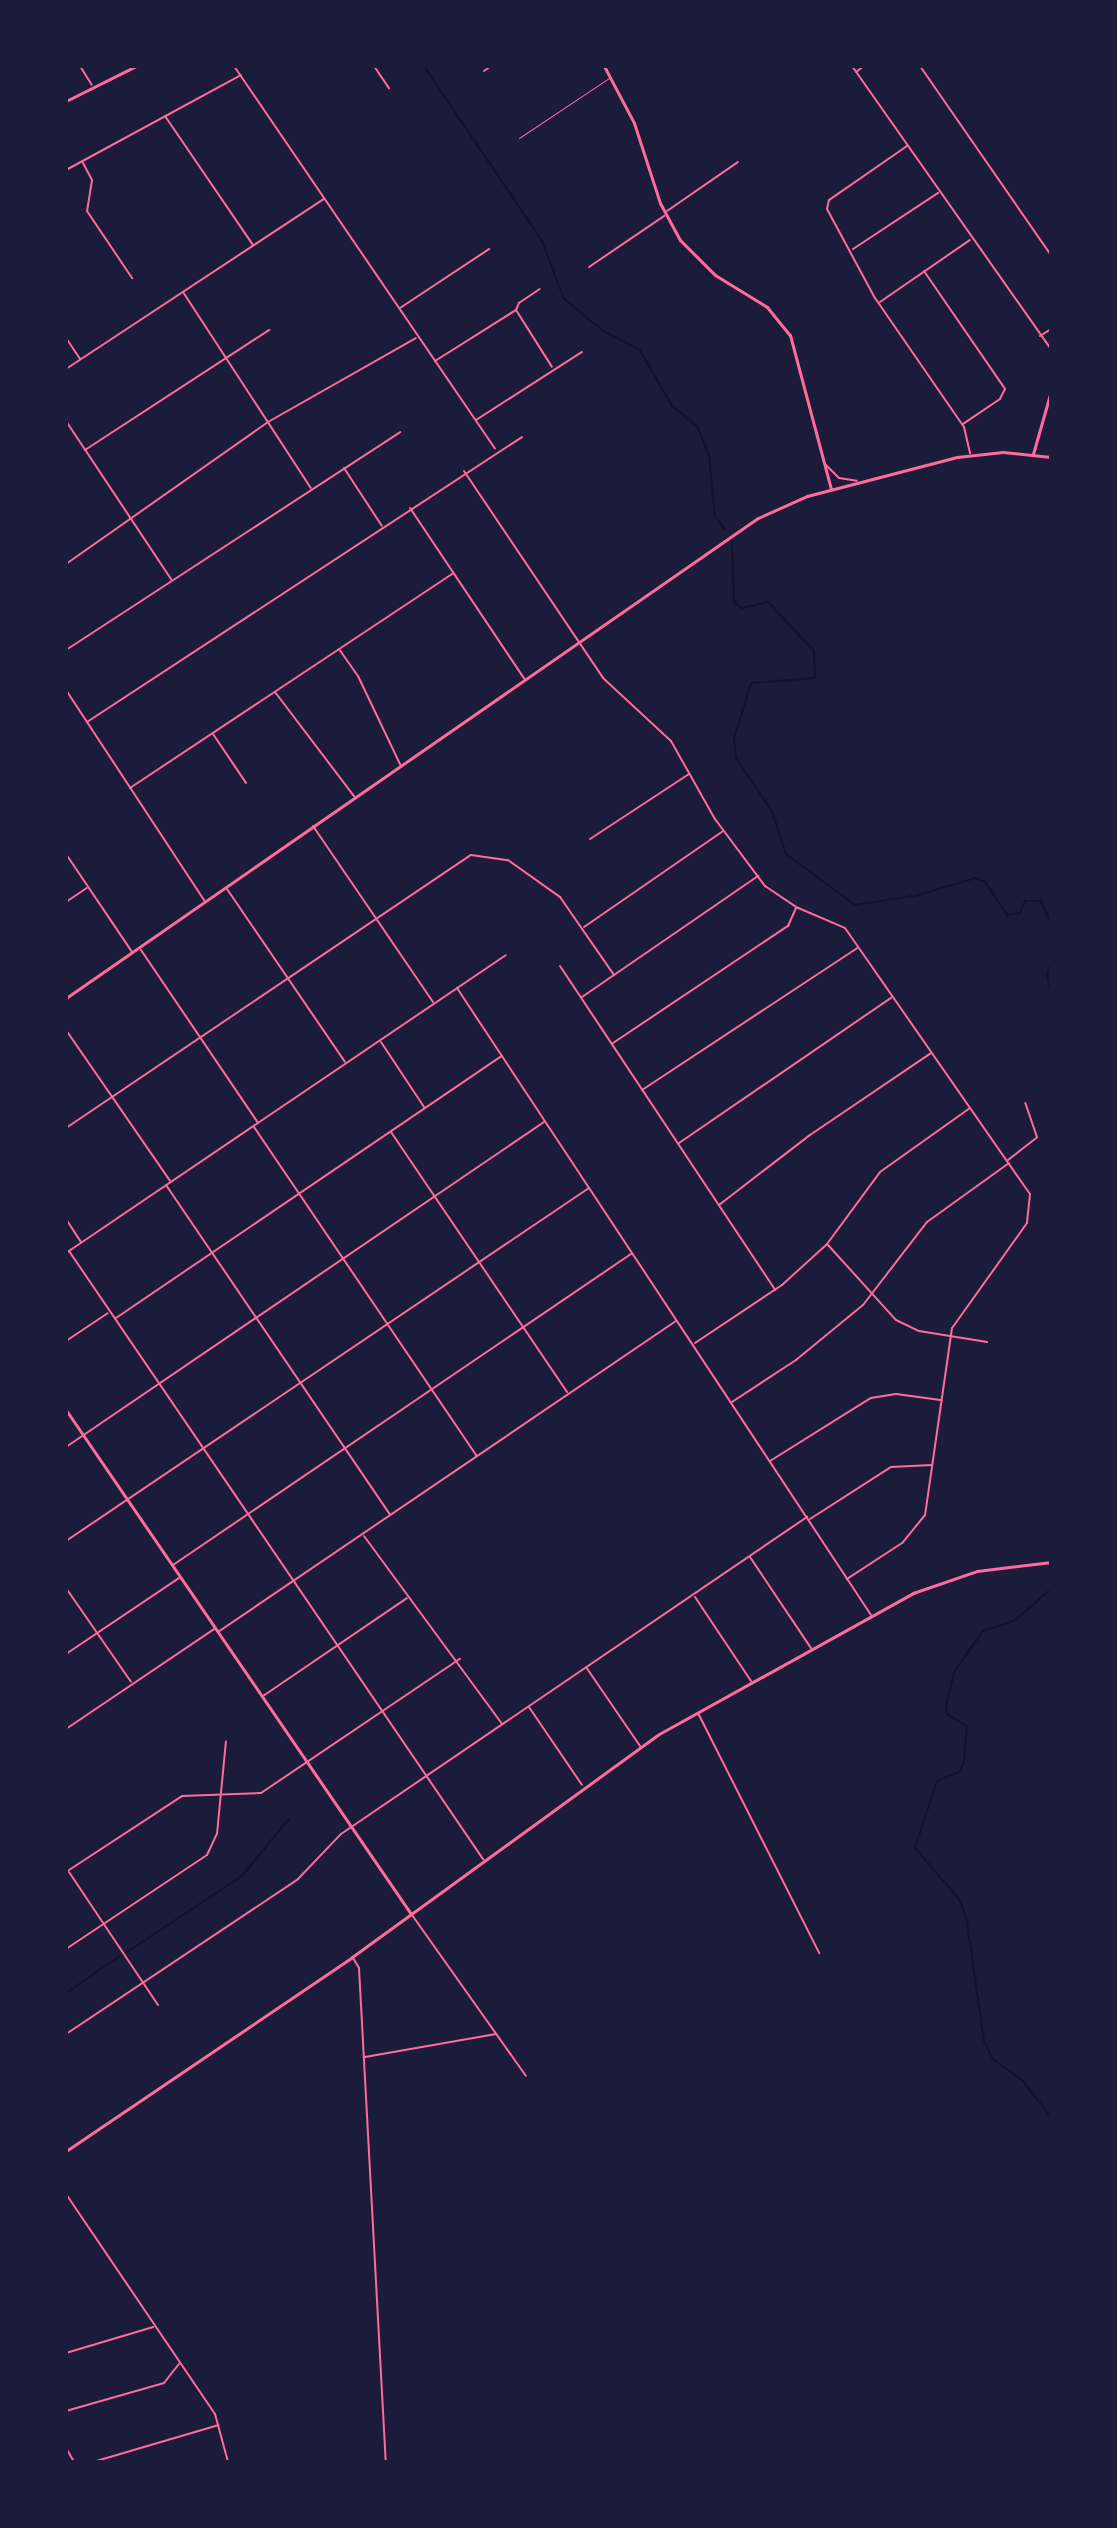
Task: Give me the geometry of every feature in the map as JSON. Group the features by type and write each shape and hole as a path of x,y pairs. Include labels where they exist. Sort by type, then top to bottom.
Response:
{"street":[{"path":"80,66 92,85"},
{"path":"66,101 92,85 136,66"},
{"path":"234,66 496,451"},
{"path":"374,66 389,88"},
{"path":"484,71 491,66"},
{"path":"604,66 634,123 665,214 695,257 764,305 786,328 802,367 831,489"},
{"path":"852,66 1039,337 1051,349"},
{"path":"856,72 864,66"},
{"path":"920,66 1051,255"},
{"path":"66,170 241,75"},
{"path":"165,116 254,246"},
{"path":"907,146 829,200 828,213 853,249 878,303 962,425 970,455"},
{"path":"83,162 92,180 87,211 132,278"},
{"path":"589,267 738,162"},
{"path":"853,249 939,193"},
{"path":"66,369 325,199"},
{"path":"878,303 971,239"},
{"path":"399,308 489,249"},
{"path":"924,271 1005,389 1000,399 962,425"},
{"path":"435,361 516,310 519,303 540,289"},
{"path":"183,292 312,489"},
{"path":"516,310 553,359 552,368"},
{"path":"1039,337 1051,329"},
{"path":"85,450 269,330"},
{"path":"66,564 268,422 418,337"},
{"path":"66,338 80,360"},
{"path":"475,421 552,368 582,352"},
{"path":"1033,454 1051,391"},
{"path":"66,421 171,580"},
{"path":"66,650 400,432"},
{"path":"87,722 464,471 522,437"},
{"path":"66,998 758,518 831,489 970,455 1033,454 1051,457"},
{"path":"823,462 839,478 858,481"},
{"path":"344,468 382,527"},
{"path":"464,471 611,687 667,735 724,830 758,876 796,907 845,928 1030,1194 1031,1212 958,1315 950,1337 922,1522 902,1543 847,1579"},
{"path":"410,508 525,679"},
{"path":"130,788 337,647 453,573"},
{"path":"337,647 358,676 400,764"},
{"path":"66,690 206,903"},
{"path":"274,691 354,796"},
{"path":"213,733 246,783"},
{"path":"590,839 690,774"},
{"path":"312,826 434,1003"},
{"path":"582,928 724,830"},
{"path":"66,854 133,953"},
{"path":"66,1128 462,859 490,854 555,894 614,975"},
{"path":"581,997 758,876"},
{"path":"66,902 88,887"},
{"path":"226,888 346,1063"},
{"path":"612,1044 788,926 796,907"},
{"path":"642,1090 858,947"},
{"path":"140,949 258,1123"},
{"path":"483,1859 68,1252 506,955"},
{"path":"560,966 775,1290"},
{"path":"457,988 871,1616"},
{"path":"678,1143 893,996"},
{"path":"66,1030 171,1182"},
{"path":"380,1040 424,1108"},
{"path":"719,1205 810,1135 932,1052"},
{"path":"115,1319 502,1055"},
{"path":"731,1403 805,1354 872,1297 927,1222 1037,1137 1025,1103"},
{"path":"693,1345 775,1290 827,1244 880,1172 971,1108"},
{"path":"66,1447 545,1121"},
{"path":"253,1126 477,1456"},
{"path":"391,1131 568,1394"},
{"path":"166,1185 390,1515"},
{"path":"66,1541 589,1187"},
{"path":"66,1219 82,1243"},
{"path":"827,1244 872,1297 906,1326 987,1342"},
{"path":"172,1566 632,1253"},
{"path":"66,1341 110,1312"},
{"path":"66,1729 363,1534 677,1320"},
{"path":"770,1461 871,1398 896,1394 942,1400"},
{"path":"66,1410 306,1762 526,2076"},
{"path":"66,2034 298,1879 329,1843 351,1827 750,1556 891,1467 933,1465"},
{"path":"363,1534 407,1598 460,1659 503,1725"},
{"path":"750,1556 811,1649"},
{"path":"66,2151 352,1957 582,1785 640,1746 871,1616 961,1575 1051,1562"},
{"path":"66,1654 180,1577"},
{"path":"66,1588 132,1684"},
{"path":"694,1595 752,1682"},
{"path":"262,1697 407,1598"},
{"path":"158,2005 67,1871 179,1797 261,1793 460,1659"},
{"path":"586,1667 640,1746"},
{"path":"529,1707 582,1785"},
{"path":"697,1712 819,1953"},
{"path":"66,1949 207,1855 215,1841 226,1741"},
{"path":"352,1957 359,1968 386,2462"},
{"path":"364,2058 496,2034"},
{"path":"66,2194 220,2425 228,2462"},
{"path":"66,2353 155,2327"},
{"path":"66,2411 164,2383 179,2363"},
{"path":"93,2462 220,2425"},
{"path":"66,2448 74,2462"}],"lane":[{"path":"519,138 611,76"}],"waterway":[{"path":"424,66 542,241 564,299 605,332 639,349 672,406 697,426 709,455 715,516 725,530"},
{"path":"732,542 734,602 742,608 768,602 814,651 815,678 751,683 734,738 736,758 772,811 786,854 855,905 919,895 975,878 985,882 1007,915 1020,913 1025,901 1041,901 1051,923"},
{"path":"1051,961 1047,975 1051,993"},
{"path":"1051,1589 1014,1621 983,1631 954,1672 946,1707 948,1715 967,1726 964,1763 959,1772 937,1781 915,1848 959,1899 966,1916 984,2041 993,2059 1023,2081 1051,2117"},
{"path":"127,1952 242,1876 289,1819"},
{"path":"66,1993 120,1956"}]}
